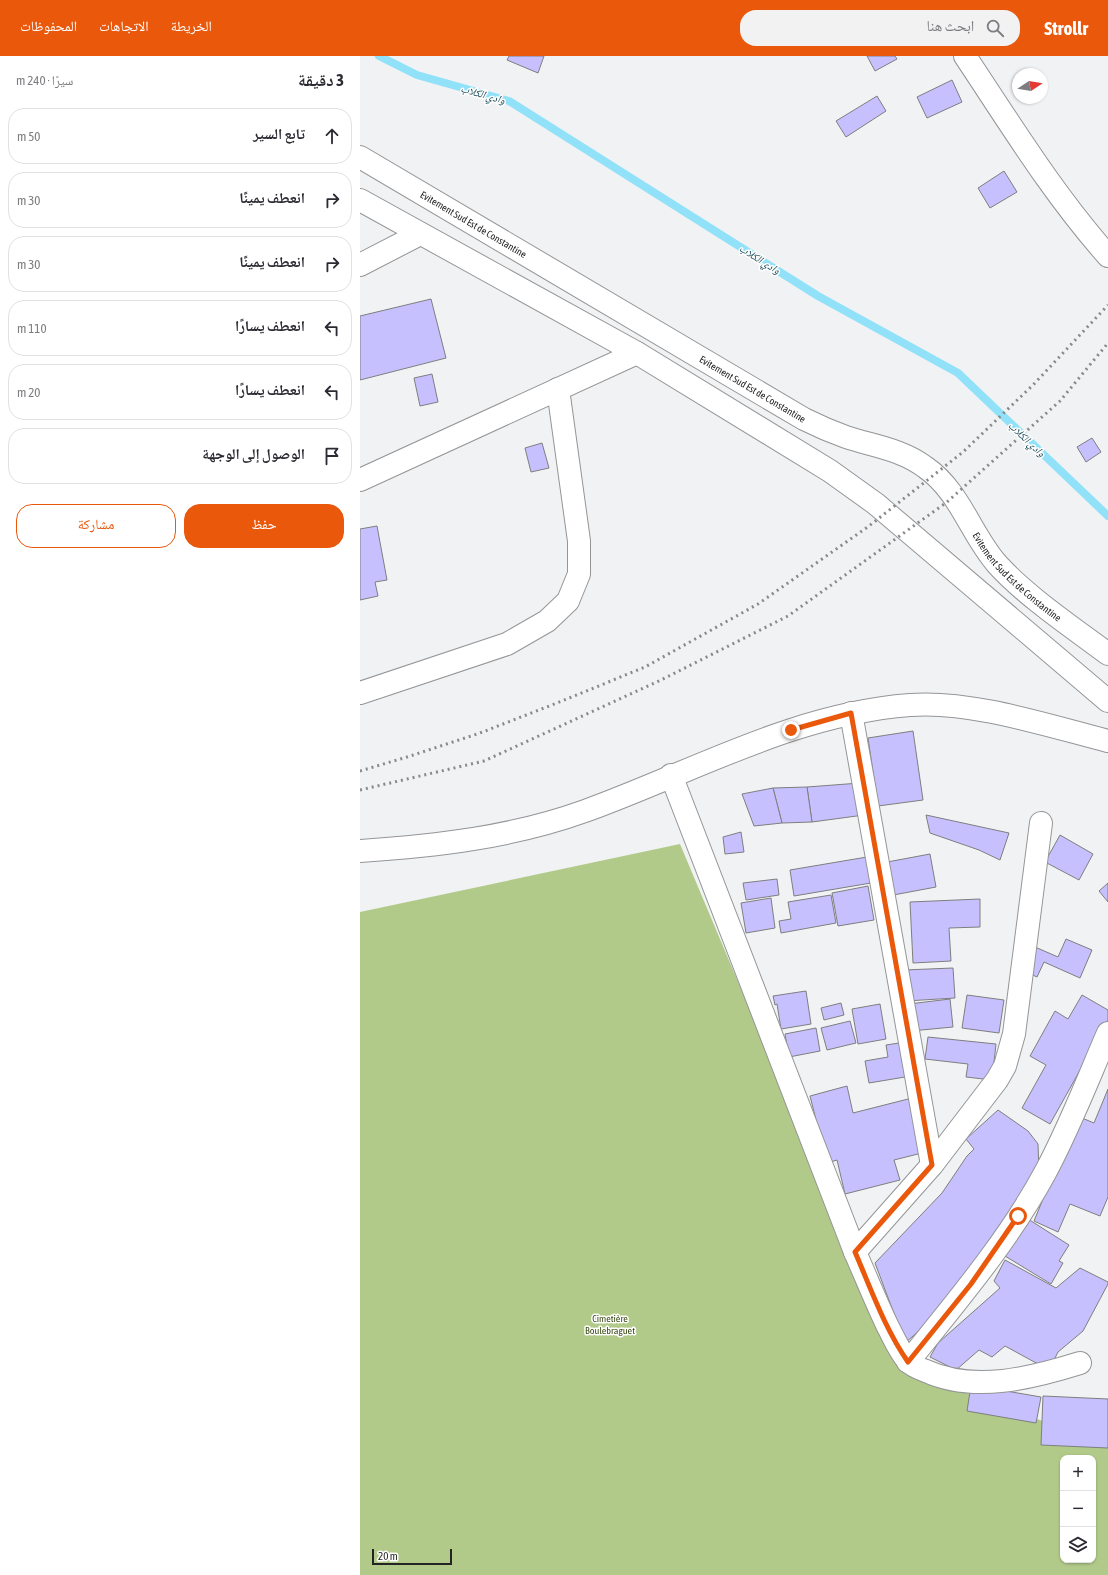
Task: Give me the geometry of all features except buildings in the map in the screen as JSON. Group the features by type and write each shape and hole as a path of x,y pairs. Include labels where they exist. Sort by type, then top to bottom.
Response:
{"main road":[{"path":"965,56 1047,182 1070,212 1108,256"},
{"name":"Evitement Sud Est de Constantine","path":"360,158 804,419 846,437 894,450 917,461 927,468 953,495 997,563 1024,589 1108,654"},
{"path":"360,200 637,353 830,471 876,504 1108,701"},
{"path":"360,266 420,234"},
{"path":"360,480 637,353"},
{"path":"360,692 507,644 547,621 568,601 579,574 579,541 558,389"},
{"path":"360,851 444,843 512,833 584,811 760,739 851,713 911,705 974,709 1108,741"},
{"path":"851,713 932,1165"},
{"path":"671,775 855,1252 884,1318 908,1362 936,1376 979,1381 1012,1380 1050,1372 1080,1363"},
{"path":"855,1252 932,1165 997,1080 1005,1066 1010,1051 1041,823"},
{"path":"908,1362 971,1284 1032,1195 1058,1147 1108,1033"}],"green space":[{"name":"Cimetière Boulebraguet","path":"680,844 901,1369 1108,1445 1108,1575 360,1575 360,912"}],"waterway":[{"name":"وادي الكلاب","path":"379,56 417,75 509,101 818,296 958,373 1108,516"}],"railway":[{"path":"360,771 480,733 645,667 758,604 869,526 963,452 1033,385 1108,305"},
{"path":"360,790 484,761 661,680 788,616 947,502 1060,401 1108,343"}],"route":[{"path":"791,730 851,713 932,1165 855,1252 881,1312 900,1351 908,1362 971,1284 1018,1216"}]}
